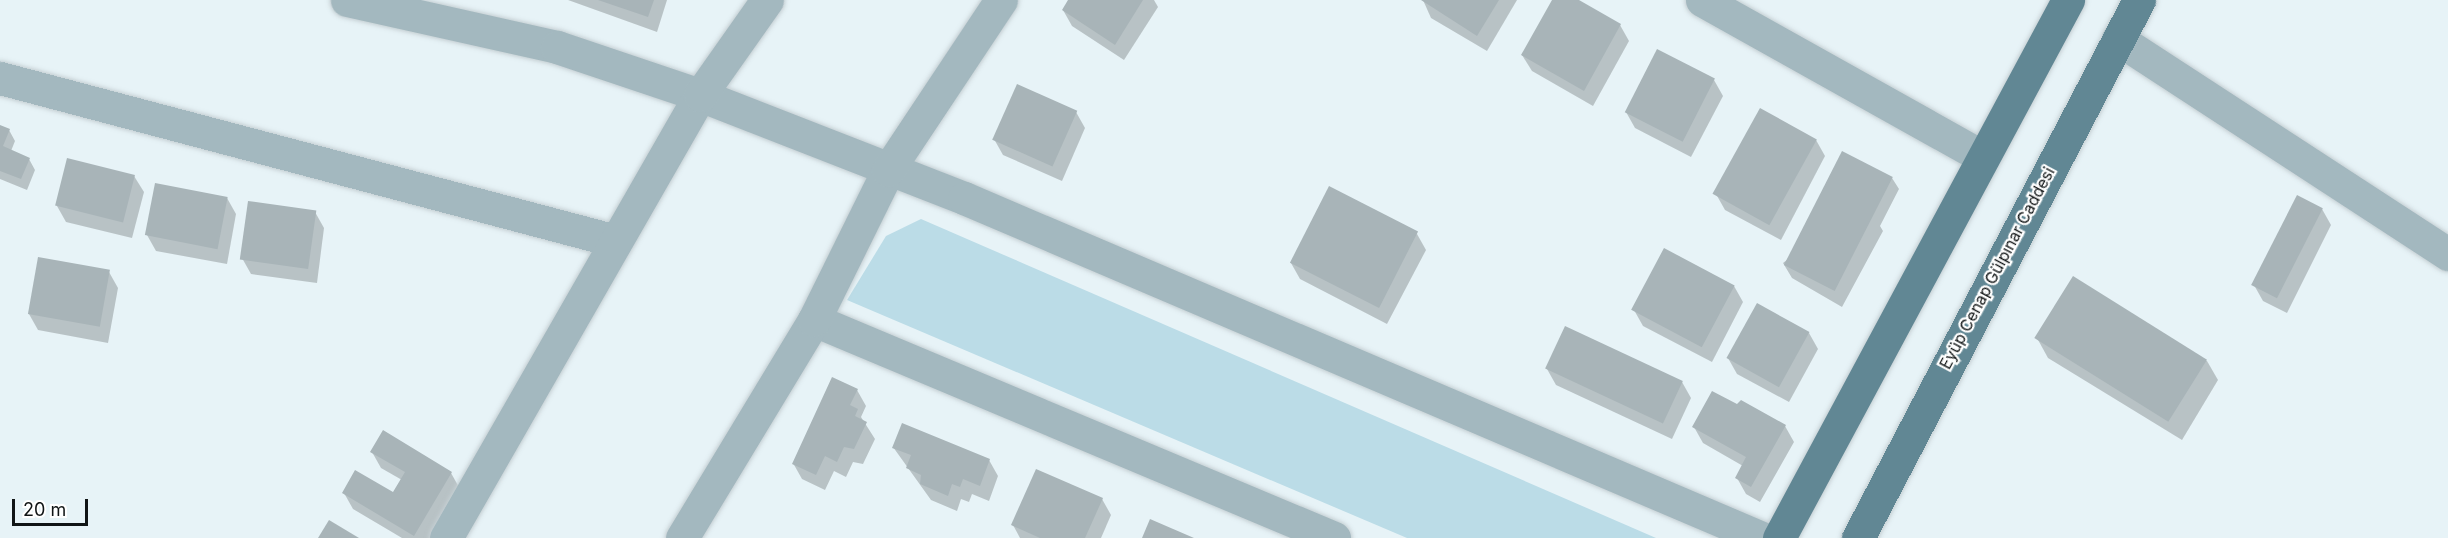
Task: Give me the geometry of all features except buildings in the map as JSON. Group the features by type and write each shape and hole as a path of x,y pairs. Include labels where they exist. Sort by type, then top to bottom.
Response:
{"main road":[{"path":"1779,538 1826,457 2068,0"},
{"name":"Eyüp Cenap Gülpınar Caddesi","path":"1858,538 2139,0"}],"street":[{"path":"347,0 557,47 700,95 964,198 1762,538"},
{"path":"446,538 700,95 766,0"},
{"path":"682,538 814,320 888,170 1001,0"},
{"path":"1702,0 1983,157"},
{"path":"2118,39 2448,254"},
{"path":"0,78 616,241"},
{"path":"814,320 1334,538"}],"shaded area":[{"path":"921,219 1656,538 1407,538 847,300 886,236"}]}
